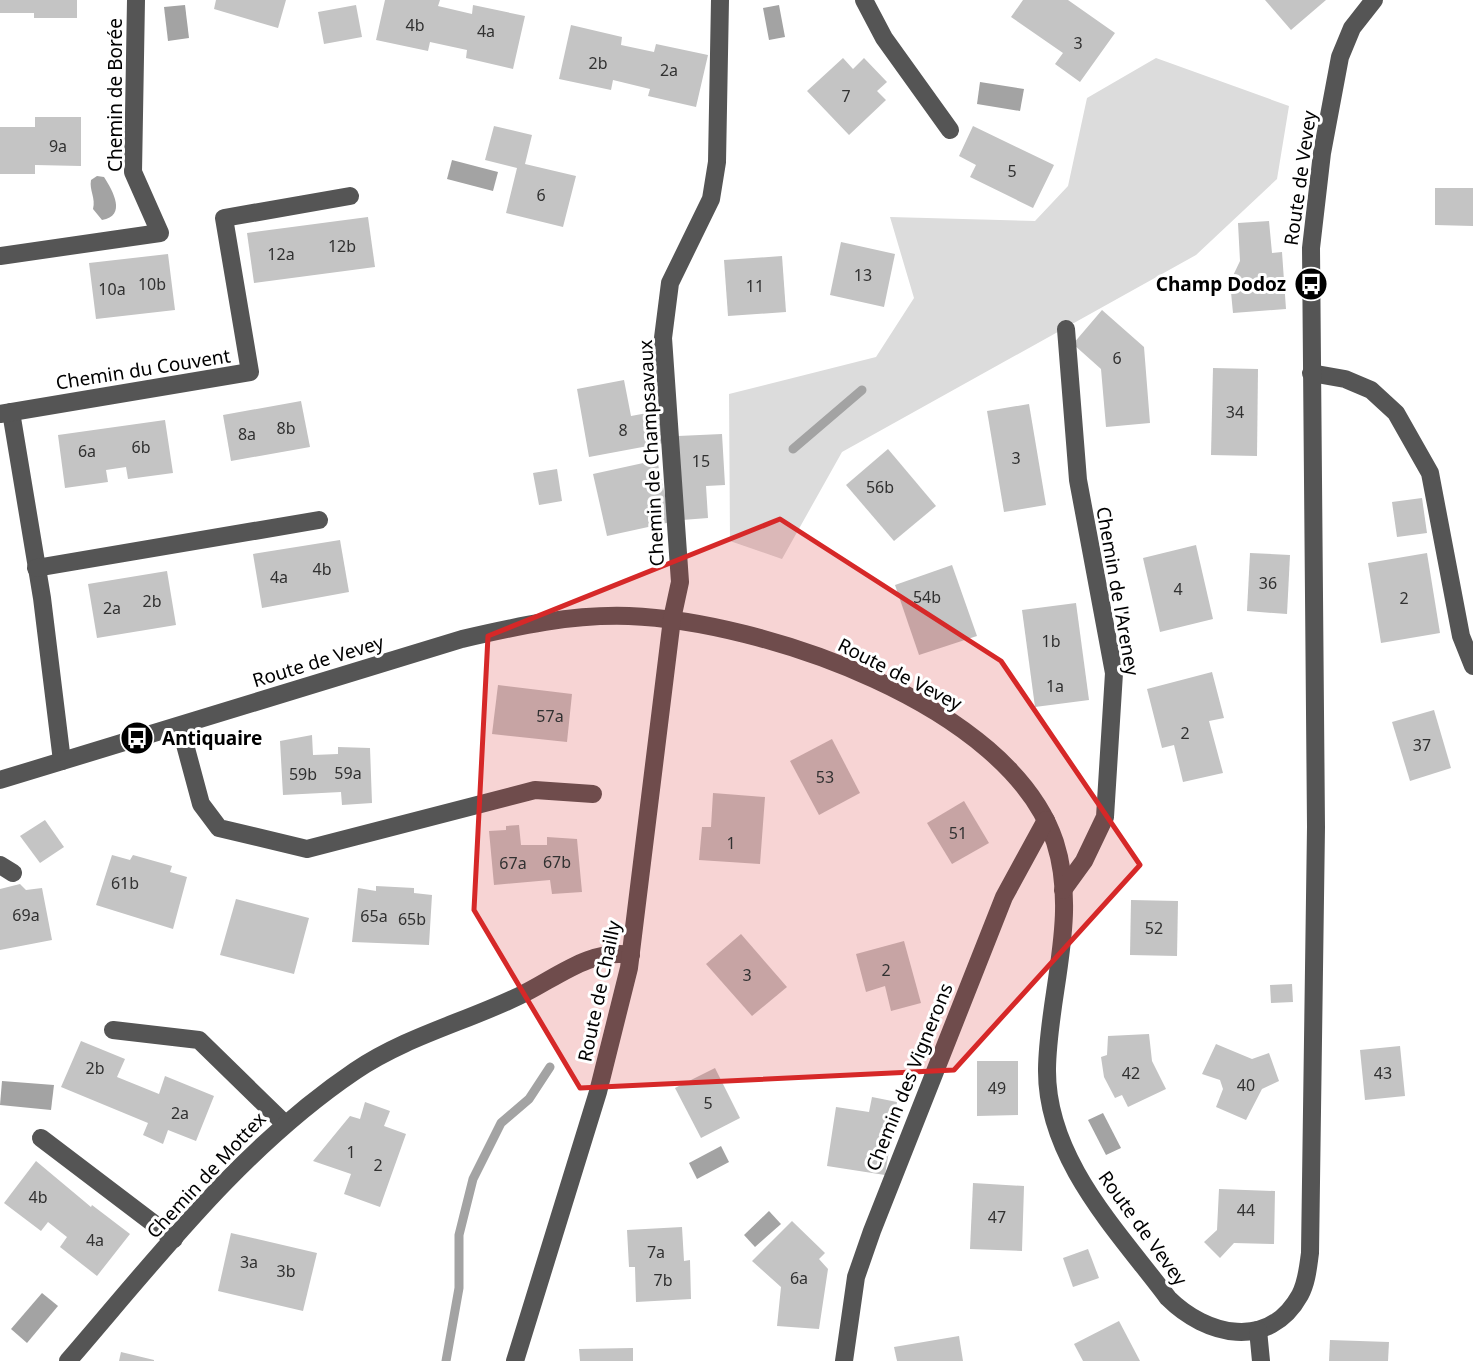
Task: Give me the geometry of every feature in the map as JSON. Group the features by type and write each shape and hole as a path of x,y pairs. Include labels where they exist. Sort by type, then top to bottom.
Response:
{"street":[{"name":"Chemin de Borée","path":"0,256 160,233 133,172 136,0"},
{"name":"Chemin de Champsavaux","path":"672,619 680,582 663,338 670,282 711,199 717,162 720,0"},
{"path":"864,0 884,38 950,130"},
{"name":"Route de Vevey","path":"0,780 462,639 531,623 582,616 672,619 793,646 901,694 954,724 1006,765 1046,820 1060,862 1063,890 1063,931 1047,1070 1057,1127 1069,1156 1087,1191 1168,1298 1184,1314 1204,1325 1232,1332 1258,1330 1291,1308 1301,1293 1310,1253 1316,827 1311,248 1322,153 1342,49 1352,28 1374,0"},
{"name":"Chemin du Couvent","path":"62,761 36,568 6,413 250,372 224,218 350,196"},
{"name":"Chemin de l'Areney","path":"1063,890 1084,861 1105,817 1114,673 1078,480 1066,329"},
{"path":"1311,373 1345,379 1371,390 1396,413 1430,473 1461,636 1473,666"},
{"path":"36,568 319,520"},
{"name":"Route de Chailly","path":"515,1361 598,1092 631,955 672,619"},
{"path":"180,726 201,804 219,828 307,849 535,790 593,794"},
{"name":"Chemin des Vignerons","path":"844,1361 856,1277 872,1231 1004,897 1046,820"},
{"name":"Chemin de Mottex","path":"68,1361 217,1188 284,1123 356,1070 397,1046 518,997 602,954 631,955"},
{"path":"113,1030 198,1040 284,1123"},
{"path":"41,1138 174,1239"},
{"path":"1258,1330 1261,1361"}],"highlighted area":[{"path":"780,519 1001,661 1140,865 954,1070 580,1088 474,910 488,636"}],"shaded area":[{"path":"185,5 189,38 168,41 164,7"},
{"path":"779,5 785,37 769,40 763,8"},
{"path":"1156,58 1289,106 1277,179 1196,255 842,452 782,559 730,541 729,394 876,357 914,298 890,217 1035,221 1068,186 1087,98"},
{"path":"980,82 1024,89 1020,111 977,104"},
{"path":"452,160 498,172 493,191 447,179"},
{"path":"97,176 104,177 116,202 114,214 102,220 93,209 91,180"},
{"path":"2,1081 54,1085 51,1110 0,1105"},
{"path":"1103,1113 1121,1148 1106,1155 1088,1120"},
{"path":"721,1146 729,1162 697,1179 689,1163"},
{"path":"769,1211 781,1224 755,1247 744,1235"},
{"path":"42,1293 58,1306 27,1343 11,1329"}],"building":[{"path":"0,0 77,0 77,18 34,18 34,13 0,13"},
{"path":"216,0 286,0 278,28 214,9"},
{"path":"385,0 440,0 438,6 472,14 473,5 525,16 513,69 466,58 467,50 430,42 428,51 376,40"},
{"path":"1023,0 1068,0 1115,33 1080,82 1055,64 1063,53 1011,17"},
{"path":"1265,0 1326,0 1291,30"},
{"path":"356,5 362,37 324,44 318,12"},
{"path":"571,25 622,37 621,45 654,52 656,44 708,55 696,107 648,96 650,89 613,80 611,90 559,79"},
{"path":"843,58 853,69 864,58 887,82 877,91 886,100 849,135 807,91"},
{"path":"35,117 81,117 81,166 35,165 35,174 0,174 0,127 35,127"},
{"path":"494,126 532,135 525,164 576,176 563,227 506,213 517,168 485,160"},
{"path":"973,126 1054,165 1033,208 970,177 976,165 959,156"},
{"path":"1435,188 1473,188 1473,226 1435,225"},
{"path":"368,217 375,267 254,283 247,233"},
{"path":"1269,221 1272,253 1282,252 1286,309 1233,313 1230,282 1240,261 1238,223"},
{"path":"841,242 895,254 884,307 830,295"},
{"path":"168,254 175,310 96,319 89,263"},
{"path":"782,256 786,312 728,316 724,260"},
{"path":"1102,310 1144,347 1150,423 1106,427 1101,369 1073,344"},
{"path":"1213,368 1258,369 1257,456 1211,455"},
{"path":"624,380 631,416 658,411 664,443 589,457 577,389"},
{"path":"301,401 310,447 231,461 223,415"},
{"path":"1029,404 1046,505 1004,512 987,411"},
{"path":"165,420 173,473 128,479 126,467 106,470 108,482 65,488 58,435"},
{"path":"722,434 725,485 706,486 708,518 682,520 678,436"},
{"path":"888,449 936,506 894,541 846,485"},
{"path":"657,460 671,522 607,536 593,474"},
{"path":"557,469 562,501 539,505 533,473"},
{"path":"1422,498 1427,533 1397,537 1392,502"},
{"path":"340,540 349,592 262,608 253,554"},
{"path":"1196,545 1213,619 1160,632 1143,558"},
{"path":"1250,553 1290,555 1287,614 1247,611"},
{"path":"1427,553 1440,633 1381,643 1368,563"},
{"path":"952,565 977,636 919,655 895,585"},
{"path":"167,571 176,625 97,638 88,584"},
{"path":"1076,603 1089,700 1035,707 1022,610"},
{"path":"1212,672 1224,718 1209,721 1223,773 1183,782 1174,745 1162,748 1147,689"},
{"path":"498,685 572,694 567,742 492,734"},
{"path":"1434,710 1451,768 1410,781 1392,722"},
{"path":"312,735 313,755 338,754 338,747 370,748 372,803 342,805 341,792 283,795 280,741"},
{"path":"832,739 860,793 819,815 790,761"},
{"path":"713,793 765,797 760,864 699,860 702,827 711,827"},
{"path":"964,801 989,843 952,864 927,823"},
{"path":"45,820 64,847 40,863 20,836"},
{"path":"519,825 521,845 547,845 547,837 577,839 582,892 552,894 550,880 494,885 489,831 506,830 506,826"},
{"path":"112,855 130,860 133,855 172,866 170,872 187,877 173,929 96,905"},
{"path":"20,884 26,890 42,888 52,940 0,950 0,889"},
{"path":"376,886 414,888 414,893 432,895 429,945 352,942 358,888 376,891"},
{"path":"236,899 309,918 294,974 220,955"},
{"path":"1131,900 1178,901 1177,956 1130,955"},
{"path":"741,934 787,987 752,1016 706,964"},
{"path":"904,941 921,1003 891,1011 885,986 866,992 856,954"},
{"path":"1292,984 1293,1002 1271,1003 1270,985"},
{"path":"1149,1034 1152,1061 1166,1089 1128,1107 1122,1095 1115,1098 1104,1077 1101,1057 1107,1055 1108,1036"},
{"path":"81,1041 125,1059 117,1077 159,1094 165,1076 214,1096 196,1141 168,1130 163,1144 143,1135 148,1123 61,1087"},
{"path":"1216,1044 1252,1059 1269,1053 1279,1081 1262,1089 1246,1120 1216,1107 1223,1089 1220,1080 1202,1074"},
{"path":"1400,1046 1405,1096 1365,1100 1360,1050"},
{"path":"977,1061 1018,1061 1018,1115 977,1116"},
{"path":"715,1068 740,1118 701,1138 675,1088"},
{"path":"872,1097 897,1102 885,1175 827,1166 836,1107 869,1112"},
{"path":"365,1102 390,1111 384,1126 406,1134 380,1207 344,1194 351,1174 313,1161 350,1116 360,1119"},
{"path":"36,1161 91,1207 92,1205 130,1234 97,1276 60,1247 67,1237 48,1222 41,1231 4,1203"},
{"path":"973,1183 1024,1186 1022,1251 970,1249"},
{"path":"1219,1189 1275,1191 1274,1244 1234,1243 1220,1258 1204,1242 1217,1230"},
{"path":"792,1221 825,1253 819,1259 828,1269 819,1329 777,1326 781,1287 752,1261"},
{"path":"682,1227 684,1261 690,1260 691,1299 636,1302 635,1267 629,1267 627,1230"},
{"path":"231,1233 317,1253 303,1311 218,1291"},
{"path":"1088,1249 1099,1278 1073,1287 1063,1258"},
{"path":"1119,1321 1140,1361 1083,1361 1074,1344"},
{"path":"959,1336 963,1361 897,1361 894,1347"},
{"path":"1330,1340 1389,1342 1388,1361 1329,1361"},
{"path":"633,1348 633,1361 580,1361 579,1349"},
{"path":"121,1352 154,1360 154,1361 119,1361"}],"waterway":[{"path":"793,449 862,390"},
{"path":"446,1361 459,1288 459,1235 473,1179 501,1123 529,1099 550,1067"}],"place":[{"name":"Champ Dodoz","path":"1311,284"},
{"name":"Antiquaire","path":"137,738"}]}
